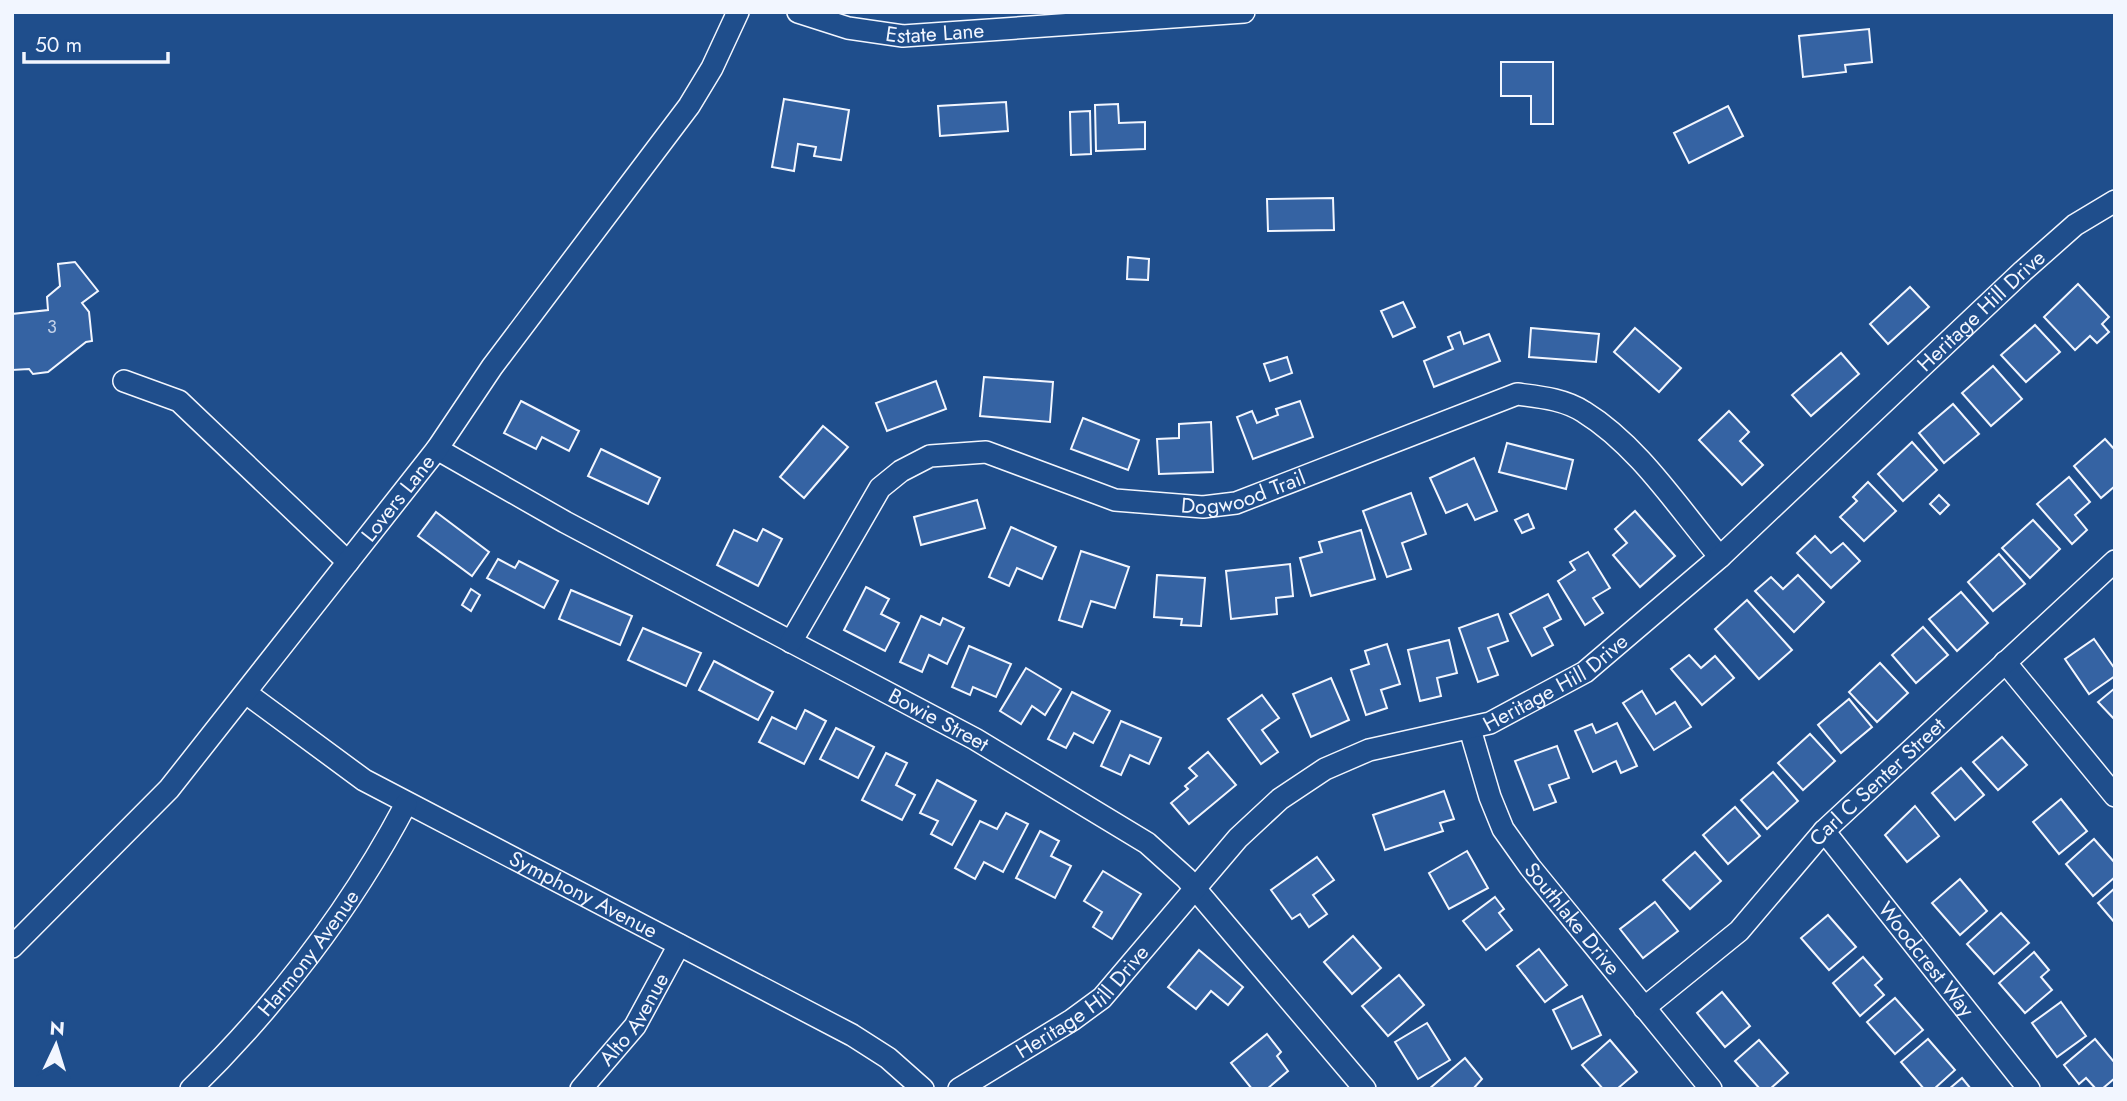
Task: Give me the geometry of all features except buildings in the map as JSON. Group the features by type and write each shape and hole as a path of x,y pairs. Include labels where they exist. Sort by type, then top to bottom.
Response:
{"street":[{"name":"Lovers Lane","path":"12,947 169,789 437,449 492,367 689,106 712,68 738,12"},
{"name":"Estate Lane","path":"797,12 848,28 903,36 1244,12"},
{"name":"Heritage Hill Drive","path":"958,1089 1096,1004 1116,984 1194,886 1238,838 1280,799 1325,769 1369,750 1490,723 1585,672 1720,557 2023,271 2075,225 2115,201"},
{"path":"124,381 179,401 348,562"},
{"name":"Dogwood Trail","path":"792,642 880,488 901,471 930,456 986,452 1069,486 1115,500 1203,507 1236,503 1285,486 1517,394 1552,398 1584,411 1628,448 1720,557"},
{"name":"Bowie Street","path":"437,449 565,522 1041,777 1147,843 1194,886 1365,1089"},
{"name":"Carl C Senter Street","path":"1644,1008 1739,931 1824,831 2115,561"},
{"path":"2005,662 2115,796"},
{"name":"Symphony Avenue","path":"246,693 349,771 407,804 862,1041 888,1058 923,1089"},
{"name":"Southlake Drive","path":"1470,729 1490,797 1503,829 1710,1089"},
{"name":"Harmony Avenue","path":"191,1089 270,1004 364,878 407,804"},
{"name":"Woodcrest Way","path":"1824,831 2029,1089"},
{"name":"Alto Avenue","path":"581,1089 635,1026 679,945"}]}
